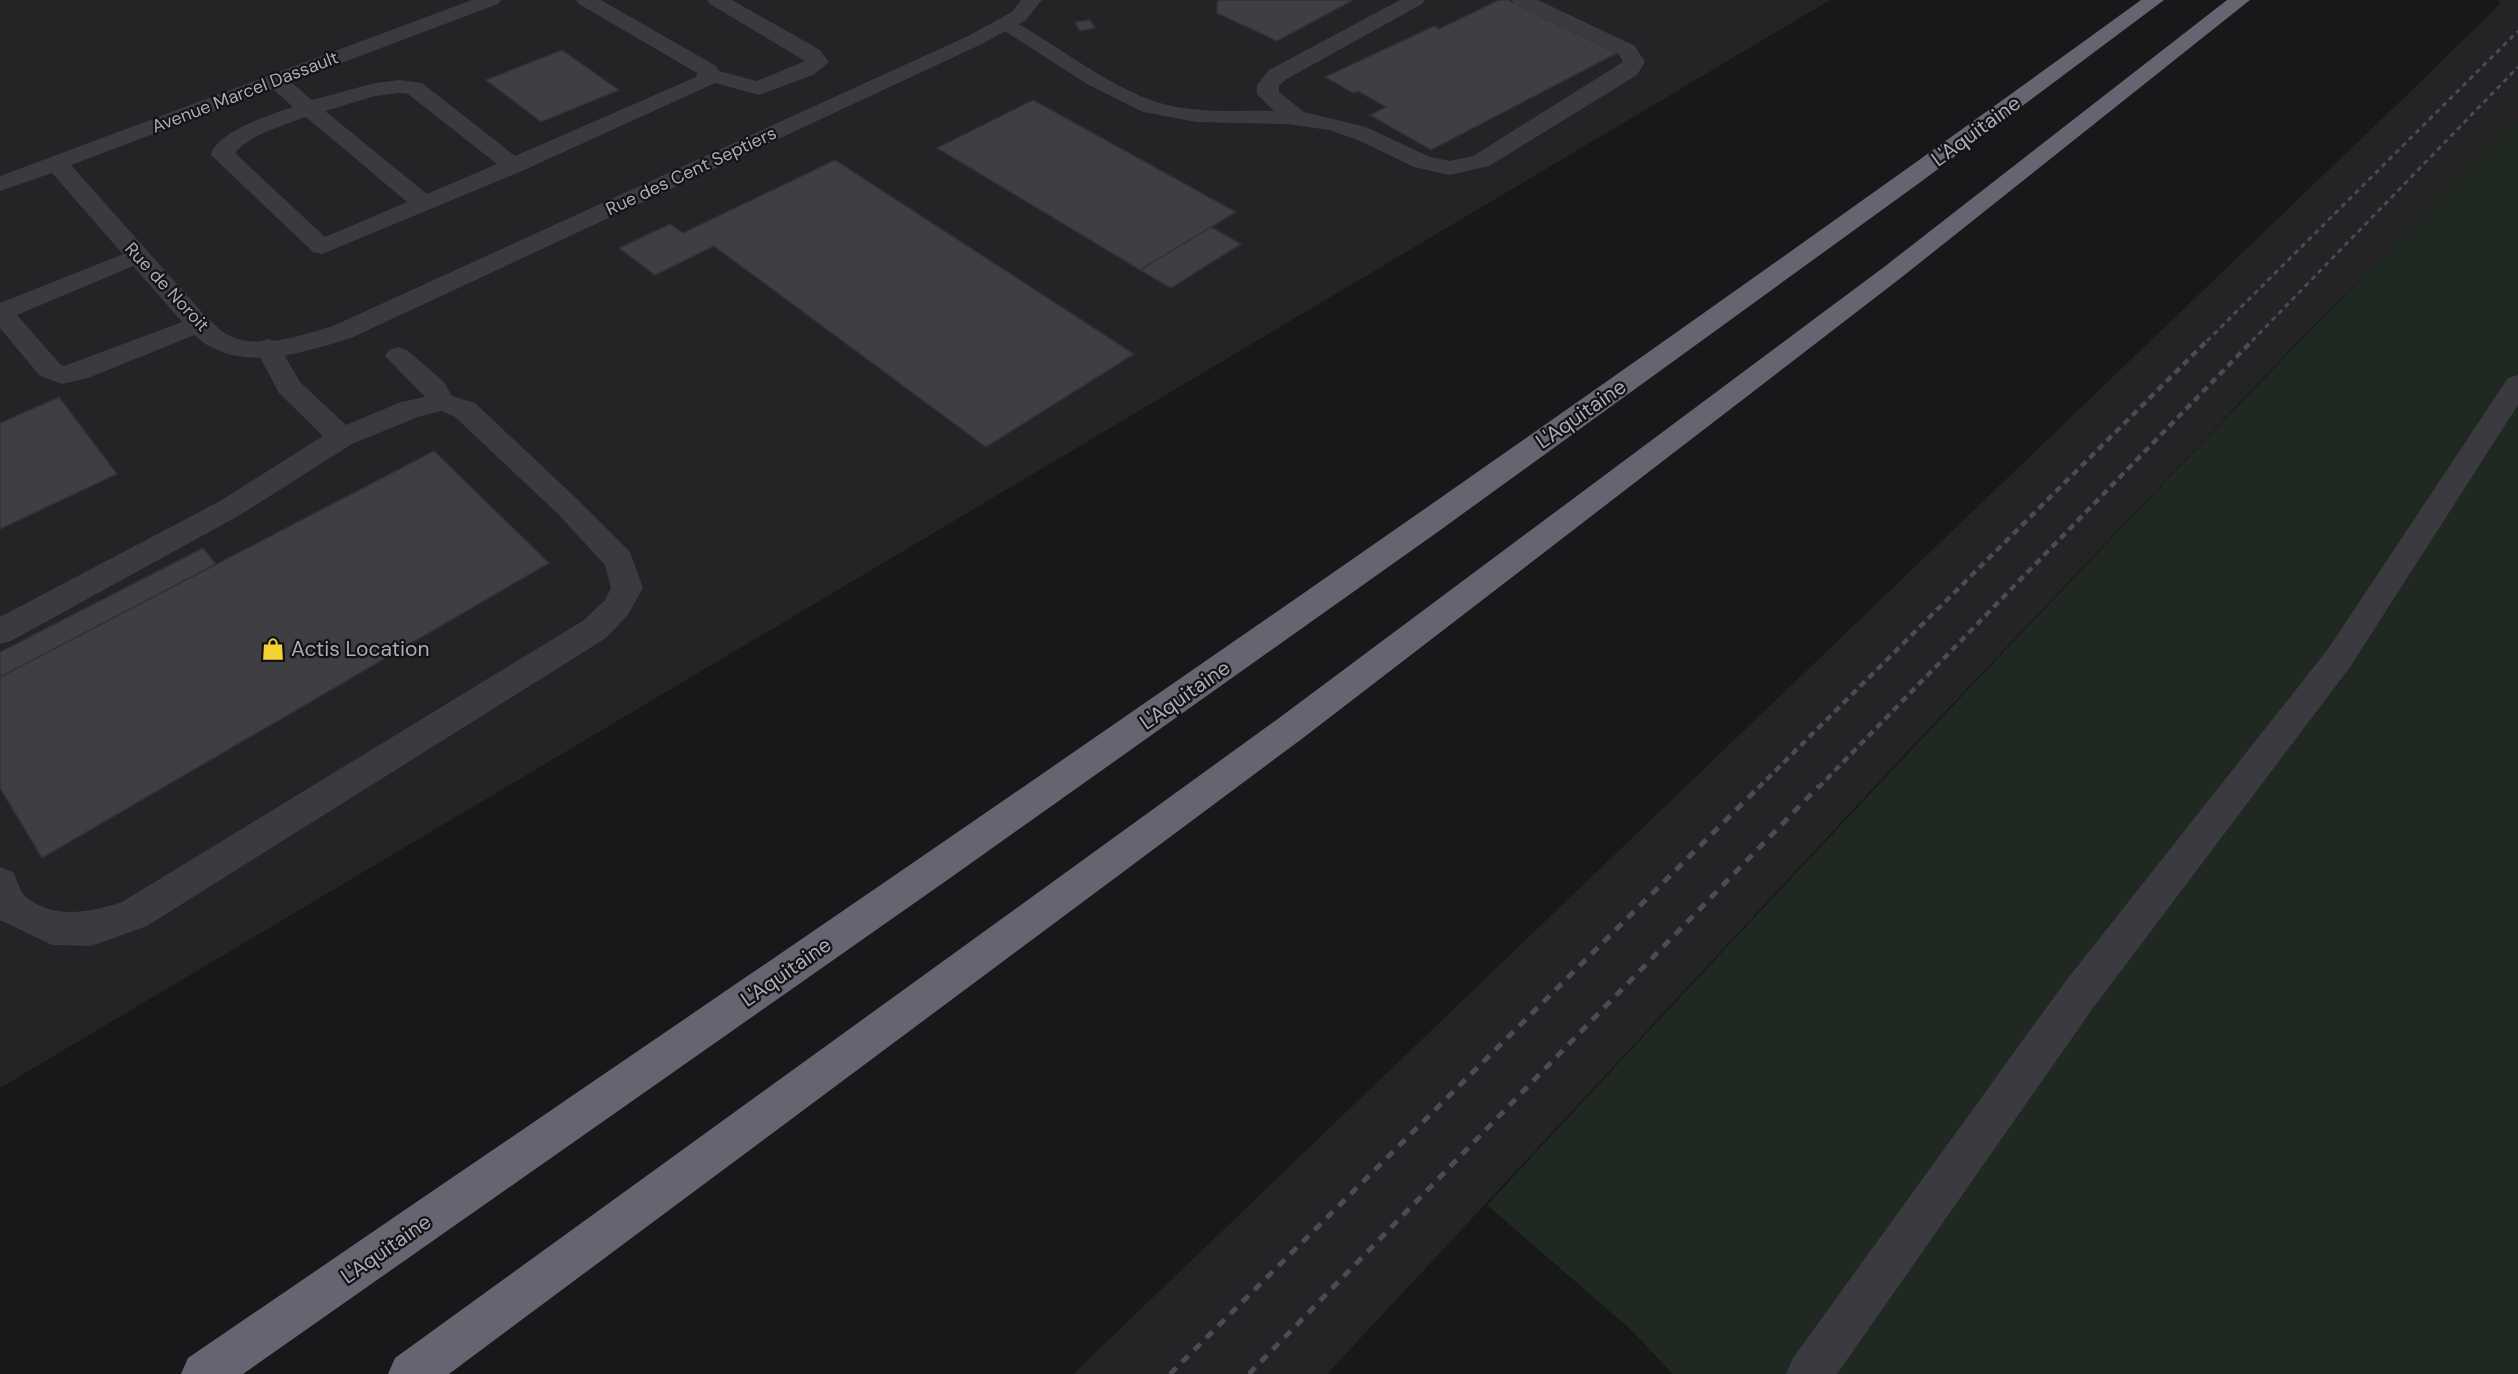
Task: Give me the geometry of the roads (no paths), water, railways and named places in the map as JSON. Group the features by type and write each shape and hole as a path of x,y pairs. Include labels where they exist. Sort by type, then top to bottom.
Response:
{"highway":[{"name":"L'Aquitaine","path":"204,1374 1215,674 1823,242 2154,0"},
{"path":"411,1374 1291,728 1893,272 2240,0"}],"street":[{"name":"Avenue Marcel Dassault","path":"0,184 491,0"},
{"path":"595,1 699,65 709,75 759,88 805,70 818,62 812,55 717,0"},
{"name":"Rue des Cent Septiers","path":"342,332 1004,24 1029,7 1032,0"},
{"path":"1165,110 1213,109 1242,96 1415,0"},
{"path":"1004,24 1119,93 1165,110 1202,117 1299,120 1330,124 1366,135 1423,165 1446,168 1468,167 1629,70 1634,62 1628,50 1522,0"},
{"path":"514,166 408,85 378,88 312,108 237,137 224,149 223,155 322,247 514,166 699,86 709,75"},
{"path":"1277,75 1268,85 1268,94 1299,120"},
{"path":"275,81 312,108 424,204"},
{"name":"Rue de Noroit","path":"56,163 198,324 220,342 238,348 268,348 307,343 342,332"},
{"path":"136,256 0,312 50,370 62,375 78,372 198,324"},
{"path":"268,348 289,387 342,437"},
{"path":"398,356 434,388 442,402"},
{"path":"1809,1374 2079,994 2339,658 2518,384"},
{"path":"0,632 230,508 342,437 411,409 442,402 465,410 567,506 619,560 627,588 616,608 596,628 134,914 92,928 52,928 12,908 0,883"}],"railway":[{"path":"2207,341 2518,31"},
{"path":"2252,341 2518,67"},
{"path":"1758,788 2208,340"},
{"path":"1818,788 2253,340"},
{"path":"1170,1374 1760,786"},
{"path":"1249,1374 1819,786"}],"place":[{"name":"Actis Location","path":"273,649"}]}
